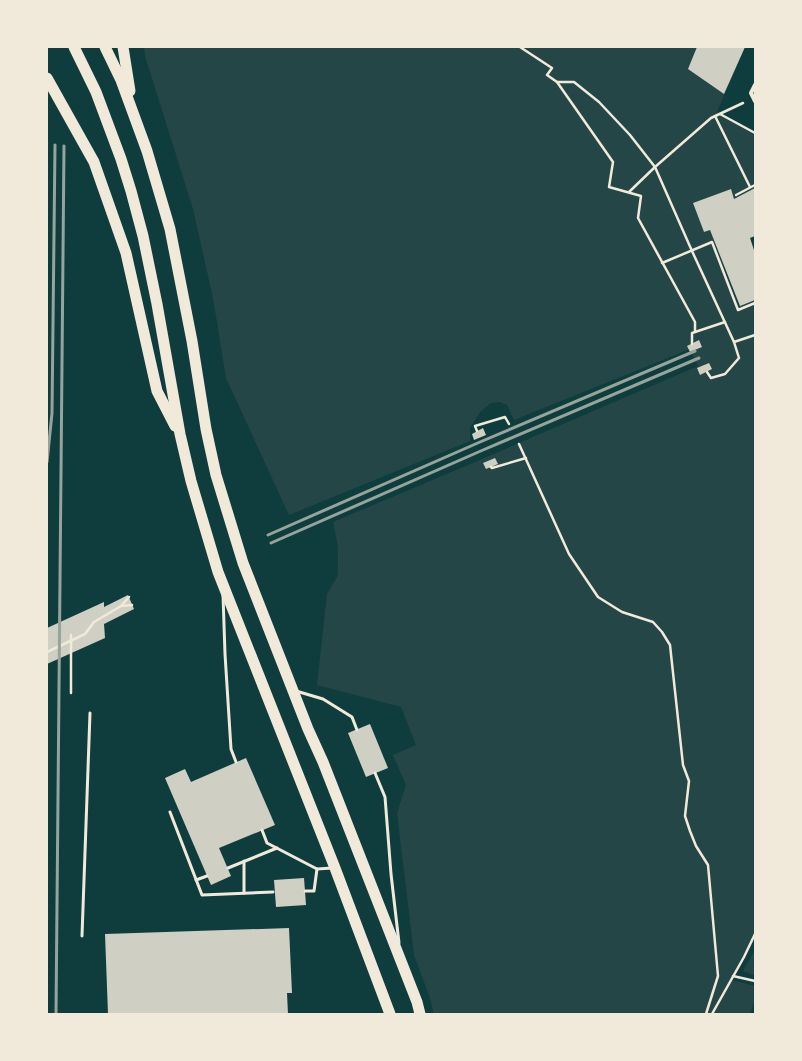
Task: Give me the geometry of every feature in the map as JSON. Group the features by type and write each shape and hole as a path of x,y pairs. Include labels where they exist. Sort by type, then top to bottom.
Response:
{"highway":[{"path":"74,47 96,92 108,123 121,159 137,213 157,304 180,434 190,481 203,526 222,583 335,868 390,1014"},
{"path":"105,47 121,80 148,151 170,229 192,341 206,429 218,482 243,563 332,784 401,960 420,1014"},
{"path":"123,47 134,114"},
{"path":"47,78 94,162 126,253 157,391 180,434"}],"street":[{"path":"754,100 752,93 755,85"}],"lane":[{"path":"222,583 224,654 231,749 236,762"},
{"path":"293,690 323,700 352,717 357,730"},
{"path":"82,936 90,713"},
{"path":"375,773 385,797 391,874 401,960"},
{"path":"170,812 202,894 273,892"},
{"path":"262,830 267,843 317,868 335,868"},
{"path":"228,868 277,848"},
{"path":"244,861 244,893"},
{"path":"305,891 314,891 317,868"},
{"path":"196,880 207,876"}],"path":[{"path":"520,47 552,68 547,75 557,82 613,162 609,187 641,196 638,218 694,322 695,332"},
{"path":"557,82 574,82 599,102 630,135 655,167 734,342 739,358 725,374 711,378 707,372"},
{"path":"629,192 655,167 712,118 754,100"},
{"path":"720,114 755,133"},
{"path":"715,116 750,188"},
{"path":"736,195 755,185"},
{"path":"662,263 712,242 738,310 755,303"},
{"path":"692,344 692,333 724,322"},
{"path":"734,342 755,335"},
{"path":"477,431 475,426 505,417 509,424"},
{"path":"519,444 569,554 598,597 622,612 653,622 662,632 670,645 683,765 689,781 685,816 696,846 708,866 709,873 718,976 706,1014"},
{"path":"491,467 492,468 526,458"},
{"path":"47,652 85,634 94,622 121,606 129,597"},
{"path":"121,606 132,605"},
{"path":"71,635 71,693"},
{"path":"712,1014 755,934"},
{"path":"733,976 755,981"}],"shaded area":[{"path":"144,47 745,47 717,112 755,133 755,188 734,199 730,189 693,203 704,232 710,230 739,306 755,300 755,934 731,980 755,986 755,999 750,1014 434,1014 430,998 414,955 397,813 406,785 393,755 416,745 401,707 317,685 327,594 338,575 338,546 333,522 698,366 690,349 514,420 507,405 500,402 491,403 480,412 470,428 470,441 289,515 226,378 213,298 193,209 145,56"},
{"path":"755,950 755,973 753,975 743,971"}],"building":[{"path":"697,47 745,47 724,94 688,69"},
{"path":"755,188 755,236 750,238 755,253 755,300 740,306 710,230 704,232 693,203 731,189 734,199"},
{"path":"699,340 702,347 690,352 687,346"},
{"path":"709,363 712,369 700,375 697,368"},
{"path":"483,428 486,435 474,440 472,434"},
{"path":"495,458 498,464 486,469 483,463"},
{"path":"128,595 134,609 104,624 105,638 47,664 47,628 104,602 104,607"},
{"path":"370,724 388,768 366,777 348,733"},
{"path":"246,758 275,825 219,848 231,876 211,885 165,778 185,769 191,782"},
{"path":"304,878 306,905 276,907 274,880"},
{"path":"289,928 292,993 287,993 288,1014 108,1014 105,934"}],"railway":[{"path":"47,462 52,413 55,145"},
{"path":"56,1014 64,146"},
{"path":"268,535 480,442 695,351"},
{"path":"271,543 483,450 699,358"}]}
